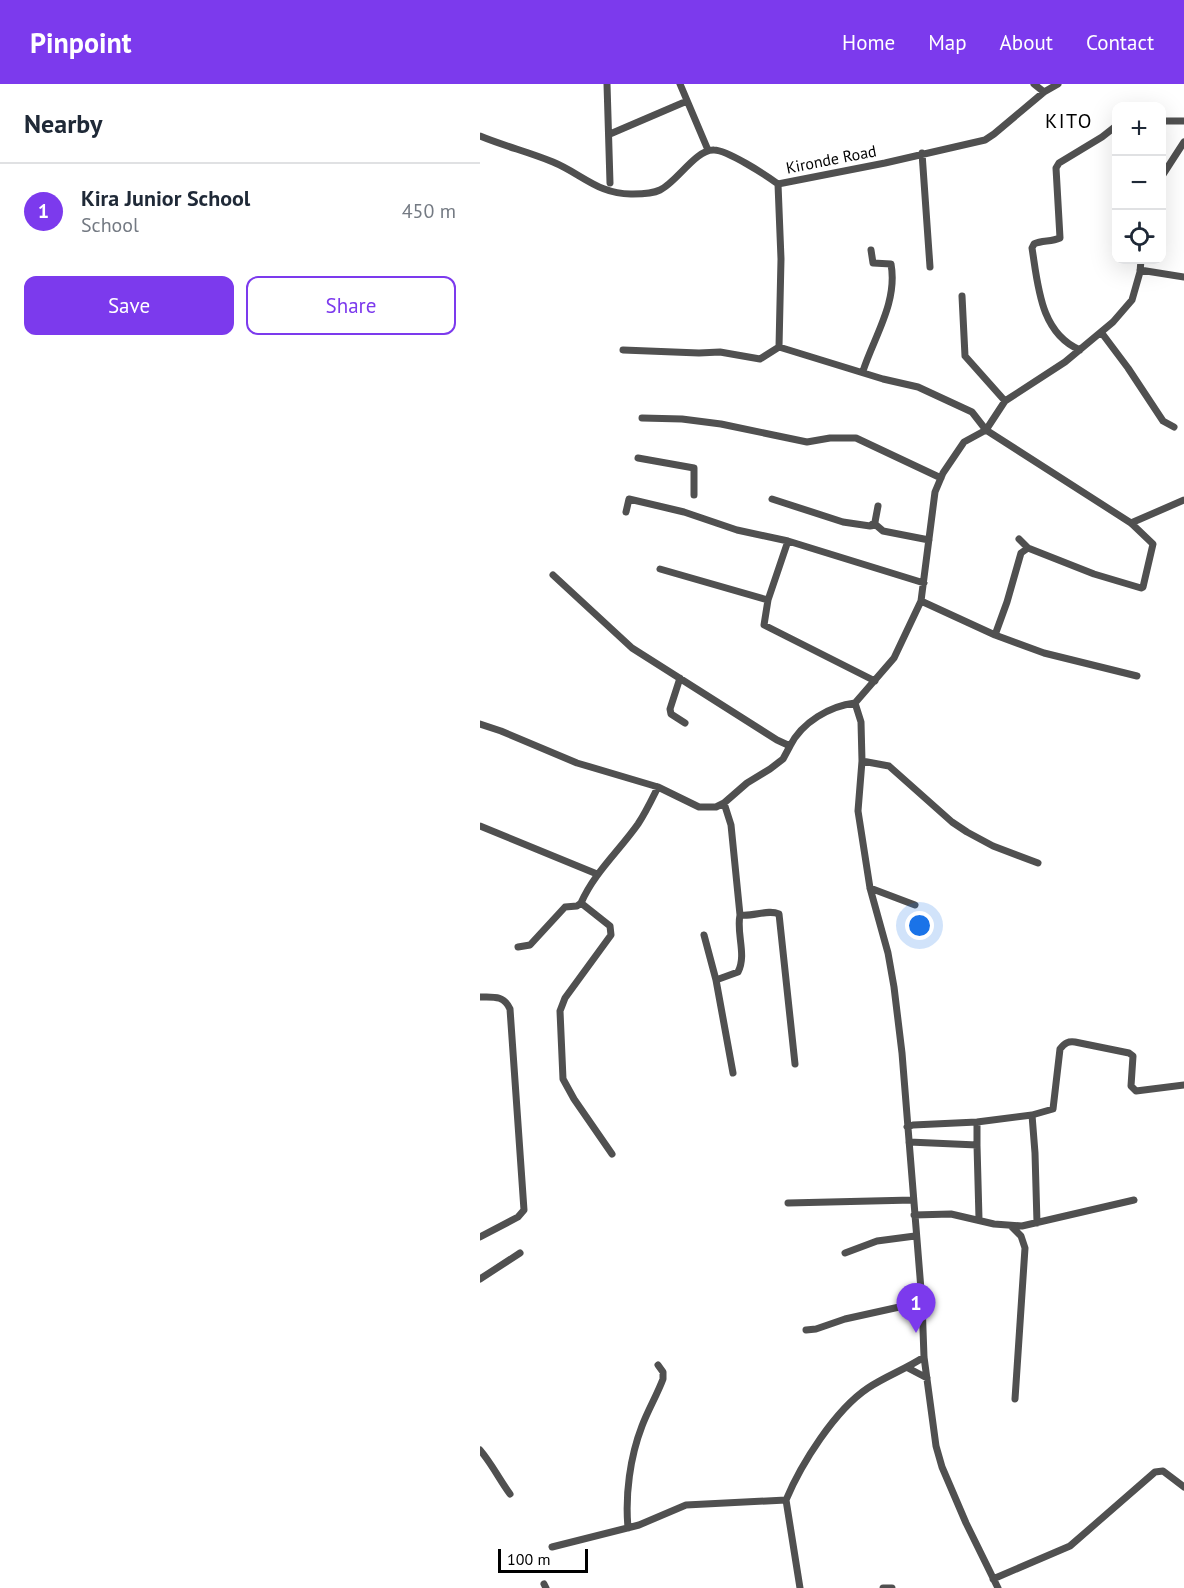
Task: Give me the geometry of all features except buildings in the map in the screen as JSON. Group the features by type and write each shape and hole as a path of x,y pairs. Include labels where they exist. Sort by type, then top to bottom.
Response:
{"street":[{"path":"607,84 610,183"},
{"path":"480,136 565,167 609,192 631,194 660,190 673,182 700,154 708,150 680,84"},
{"path":"1034,84 1044,92"},
{"name":"Kironde Road","path":"708,150 717,150 765,174 778,184 985,140 1044,92 1058,84"},
{"path":"610,134 687,101"},
{"path":"1166,121 1184,121"},
{"path":"1080,350 1061,339 1047,316 1038,287 1032,249 1038,242 1060,238 1056,168 1059,163 1112,129"},
{"path":"1166,169 1184,142"},
{"path":"922,153 930,267"},
{"path":"778,184 782,259 779,347"},
{"path":"863,371 890,301 893,279 891,264 873,263 871,250"},
{"path":"480,724 577,763 658,787 699,807 716,807 723,803 747,783 783,759 804,725 843,705 855,703 894,658 921,601 935,492 940,478 964,442 986,430 1005,401 1065,362 1113,322 1132,300 1141,264"},
{"path":"1140,270 1184,277"},
{"path":"963,296 965,356 1005,401"},
{"path":"1101,332 1128,368 1163,422 1174,427"},
{"path":"623,351 720,352 760,359 779,347"},
{"path":"779,347 883,379 918,387 972,412 986,430 1131,523 1153,544 1141,588 1094,574 1028,548 1019,539"},
{"path":"642,418 682,419 721,424 807,442 830,438 856,438 875,445 940,478"},
{"path":"638,458 694,468 694,495"},
{"path":"626,512 628,499 684,512 737,530 788,541 924,583"},
{"path":"772,499 843,522 876,525 883,531 929,540"},
{"path":"1131,523 1184,500"},
{"path":"870,526 875,522 878,506"},
{"path":"788,541 768,600 764,625 875,681"},
{"path":"995,635 1021,553 1028,548"},
{"path":"660,569 768,600"},
{"path":"553,575 632,648 790,746"},
{"path":"921,601 995,635 1044,653 1137,676"},
{"path":"680,678 670,709 671,714 685,723"},
{"path":"855,703 861,722 862,761 858,811 870,888 888,953 902,1053 922,1302 924,1357 938,1456 966,1523 998,1588"},
{"path":"862,761 889,766 952,822 967,832 993,846 1038,863"},
{"path":"518,947 530,945 565,907 577,906 581,903 597,874 639,822 658,787"},
{"path":"716,980 734,975 741,967 738,927 740,915 731,825 723,803"},
{"path":"480,826 597,874"},
{"path":"870,888 915,905"},
{"path":"581,903 612,930 611,935 562,1003 563,1079 570,1094 612,1154"},
{"path":"740,915 754,916 772,912 779,914 795,1064"},
{"path":"704,935 716,980 734,1073"},
{"path":"480,998 500,998 510,1009 524,1210 518,1217 480,1237"},
{"path":"907,1127 977,1122 1032,1115 1053,1109 1060,1048 1070,1041 1129,1053 1133,1056 1131,1086 1136,1091 1184,1085"},
{"path":"1032,1115 1037,1222"},
{"path":"977,1122 979,1219"},
{"path":"909,1142 977,1145"},
{"path":"788,1203 913,1200"},
{"path":"914,1215 951,1214 1011,1226 1134,1200"},
{"path":"1011,1226 1021,1236 1025,1248 1015,1399"},
{"path":"845,1254 877,1241 915,1236"},
{"path":"480,1279 508,1263 520,1253"},
{"path":"806,1330 922,1302"},
{"path":"800,1588 786,1500 803,1464 838,1416 865,1390 891,1373 908,1368 924,1357"},
{"path":"628,1528 627,1506 632,1463 641,1427 663,1379 663,1372 658,1365"},
{"path":"908,1368 927,1378"},
{"path":"480,1450 494,1466 501,1482 510,1494"},
{"path":"993,1579 1070,1546 1155,1472 1163,1471 1184,1486"},
{"path":"552,1547 652,1521 686,1505 786,1500"},
{"path":"884,1588 892,1588"}],"place":[{"name":"Kira Junior School","path":"916,1333"}],"district":[{"name":"KITO","path":"1069,121"}]}
